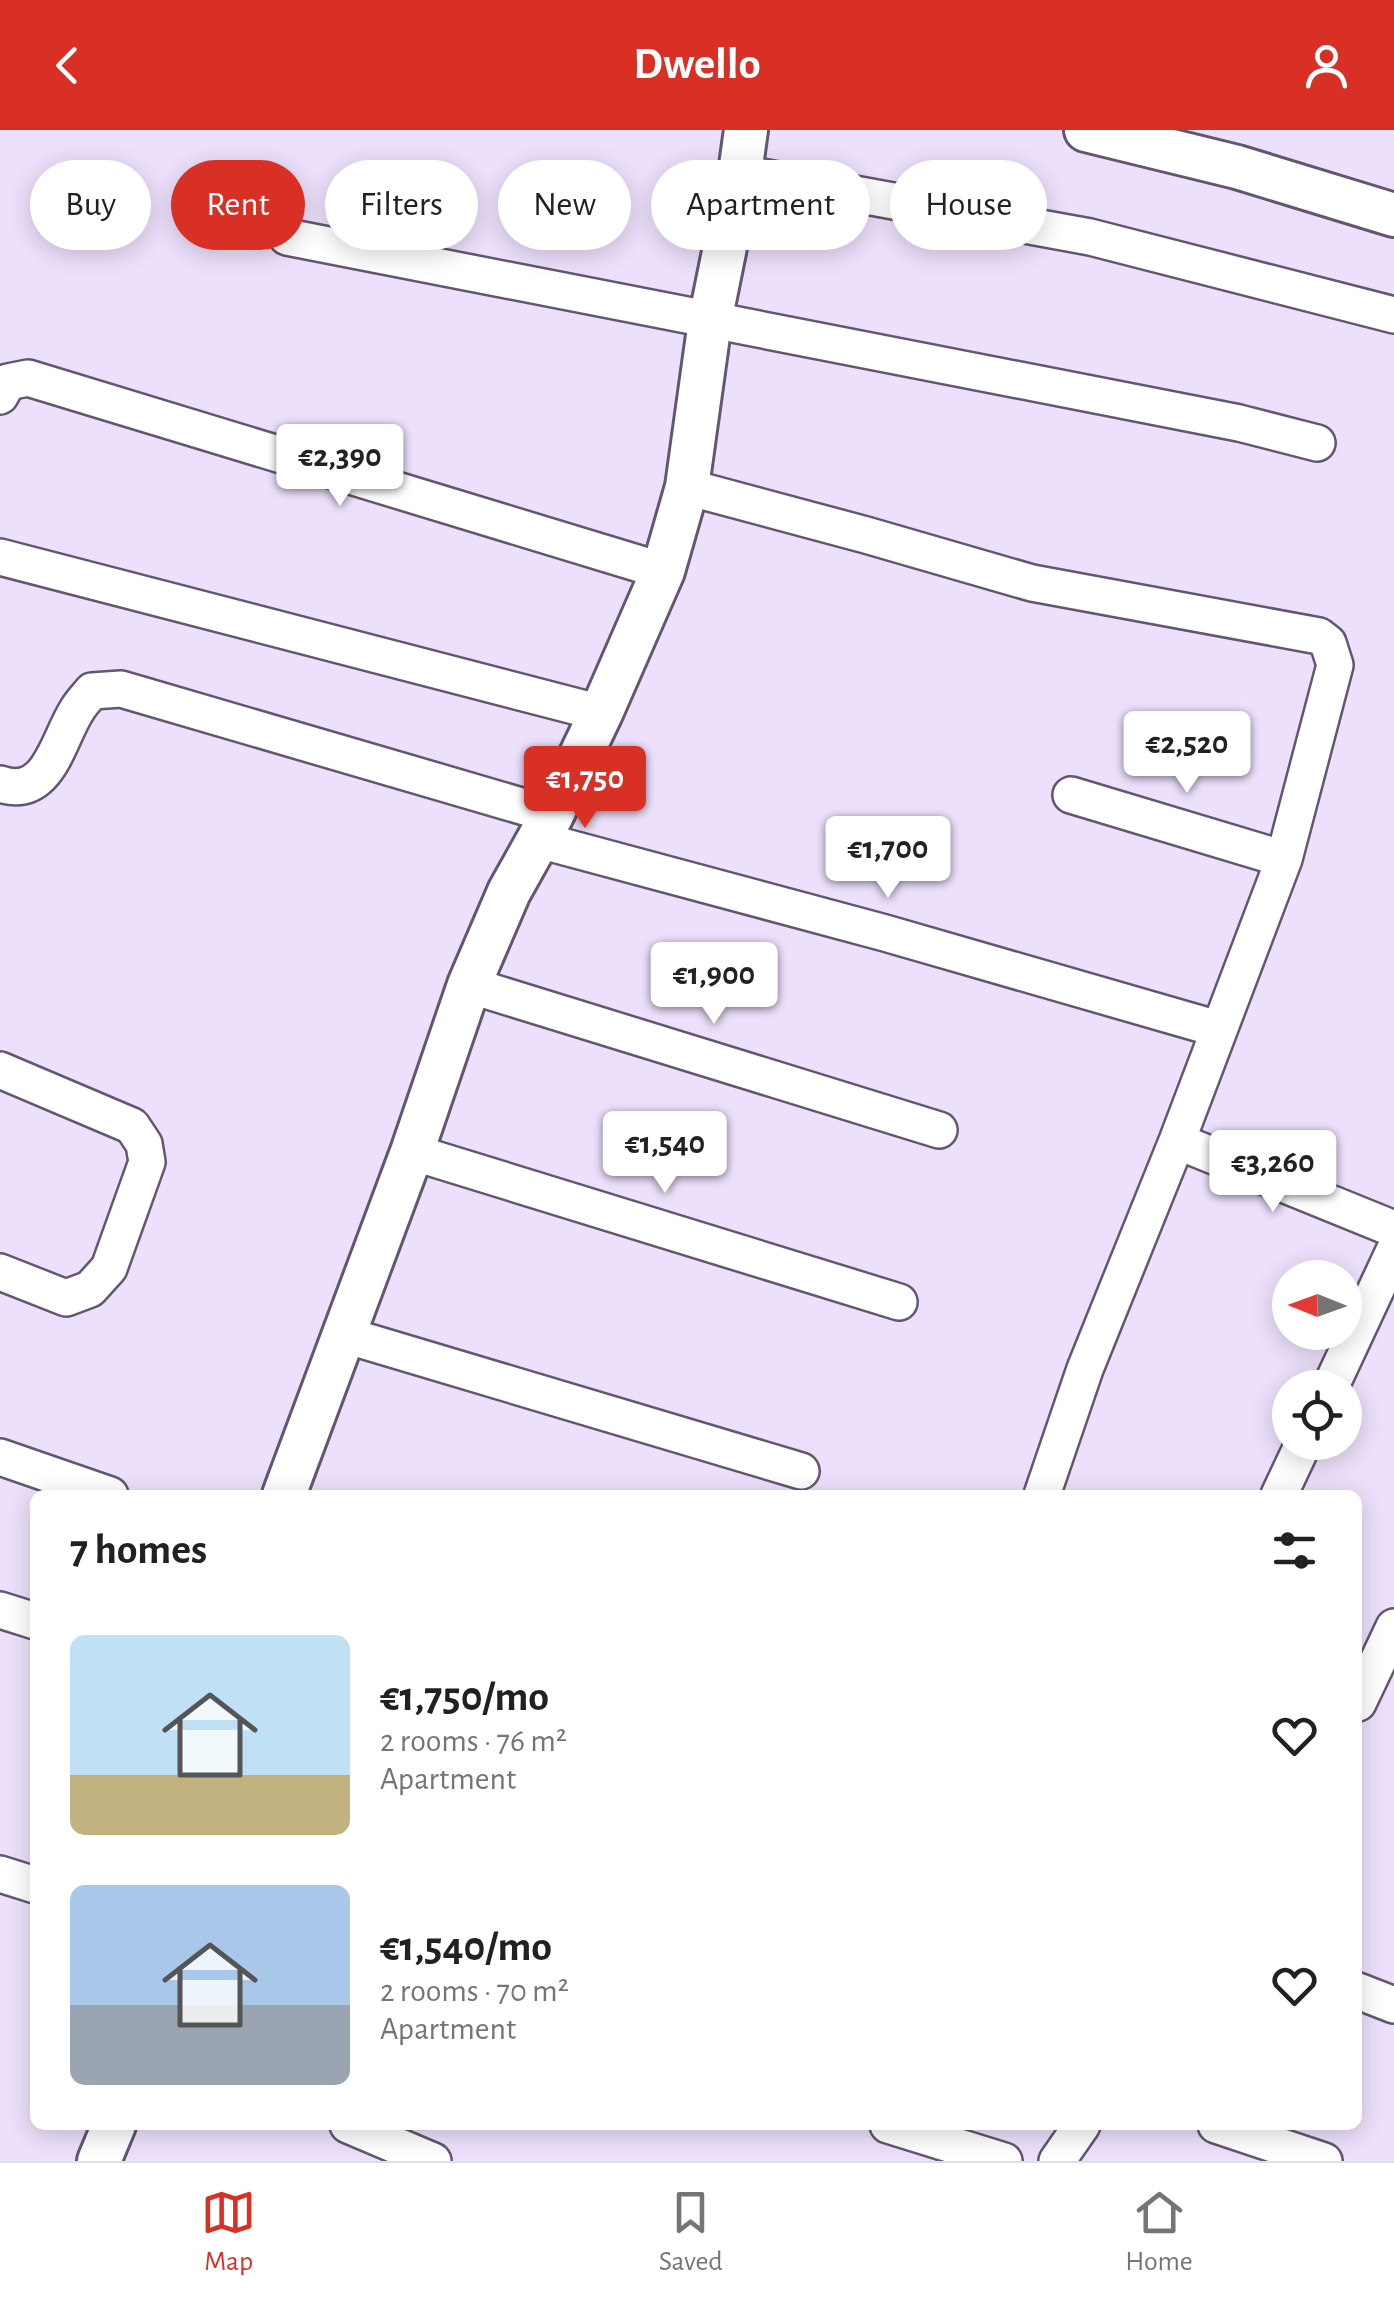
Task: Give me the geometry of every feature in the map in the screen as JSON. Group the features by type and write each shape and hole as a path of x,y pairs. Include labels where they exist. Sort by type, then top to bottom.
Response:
{"street":[{"path":"742,160 746,130"},
{"path":"1086,130 1237,167 1394,215"},
{"path":"870,197 1090,237 1394,315"},
{"path":"305,242 1239,423 1317,442"},
{"path":"286,1490 346,1335 469,985 510,892 546,828 600,714 663,570 688,487 710,321 724,250"},
{"path":"0,396 8,382 28,378 663,570"},
{"path":"688,487 1032,583 1319,636 1328,643 1336,665 1284,860 1084,1369 1044,1490"},
{"path":"0,557 600,714"},
{"path":"0,784 10,788 30,786 44,774 77,710 92,691 121,689 885,934 1218,1029"},
{"path":"1071,794 1284,860"},
{"path":"469,985 939,1130"},
{"path":"0,1070 132,1126 144,1144 147,1162 108,1268 90,1290 66,1298 0,1272"},
{"path":"1176,1140 1394,1229"},
{"path":"412,1152 900,1302"},
{"path":"1338,1370 1394,1251"},
{"path":"346,1335 801,1471"},
{"path":"0,1457 96,1490"},
{"path":"1281,1490 1296,1460"},
{"path":"0,1610 30,1620"},
{"path":"1362,1695 1394,1627"},
{"path":"0,1874 30,1883"},
{"path":"1362,1993 1394,2005"},
{"path":"360,2130 432,2161"},
{"path":"904,2130 1004,2161"},
{"path":"1058,2161 1079,2130"},
{"path":"1231,2130 1324,2161"}]}
